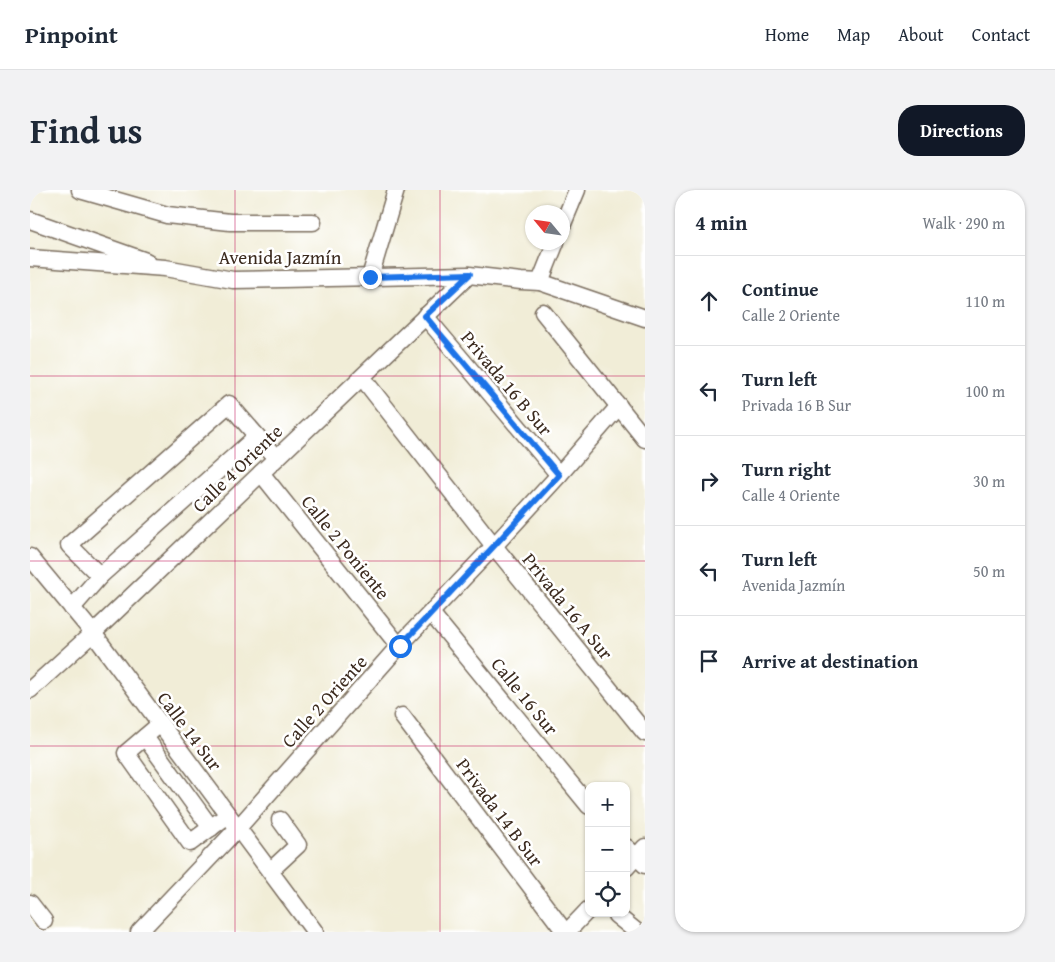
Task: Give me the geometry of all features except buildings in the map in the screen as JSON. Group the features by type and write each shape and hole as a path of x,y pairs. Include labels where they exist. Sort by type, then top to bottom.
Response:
{"street":[{"path":"80,190 167,216 230,222 313,222"},
{"path":"370,277 396,190"},
{"path":"570,207 577,190"},
{"path":"30,220 164,268"},
{"path":"540,282 553,250"},
{"name":"Avenida Jazmín","path":"30,262 164,268 234,280 470,274 540,282 645,318"},
{"name":"Calle 4 Oriente","path":"30,690 93,633 470,274"},
{"path":"542,312 645,439"},
{"name":"Privada 16 B Sur","path":"425,316 559,475"},
{"name":"Privada 16 A Sur","path":"368,385 494,546 645,733"},
{"path":"100,576 69,545 229,404 276,458"},
{"name":"Calle 2 Oriente","path":"139,932 233,822 494,546 619,406"},
{"path":"72,608 100,576 257,436"},
{"name":"Calle 2 Poniente","path":"261,473 400,646"},
{"name":"Calle 14 Sur","path":"30,557 93,633 315,932"},
{"name":"Calle 16 Sur","path":"431,613 585,801"},
{"name":"Privada 14 B Sur","path":"402,716 566,932"},
{"path":"160,724 126,753 190,844 211,828 233,822"},
{"path":"145,737 211,828"},
{"path":"270,871 298,845 280,820"},
{"path":"30,903 44,921"},
{"path":"566,932 585,913"},
{"path":"620,917 637,932"}],"route":[{"path":"370,277 470,274 425,316 559,475 400,646"}]}
